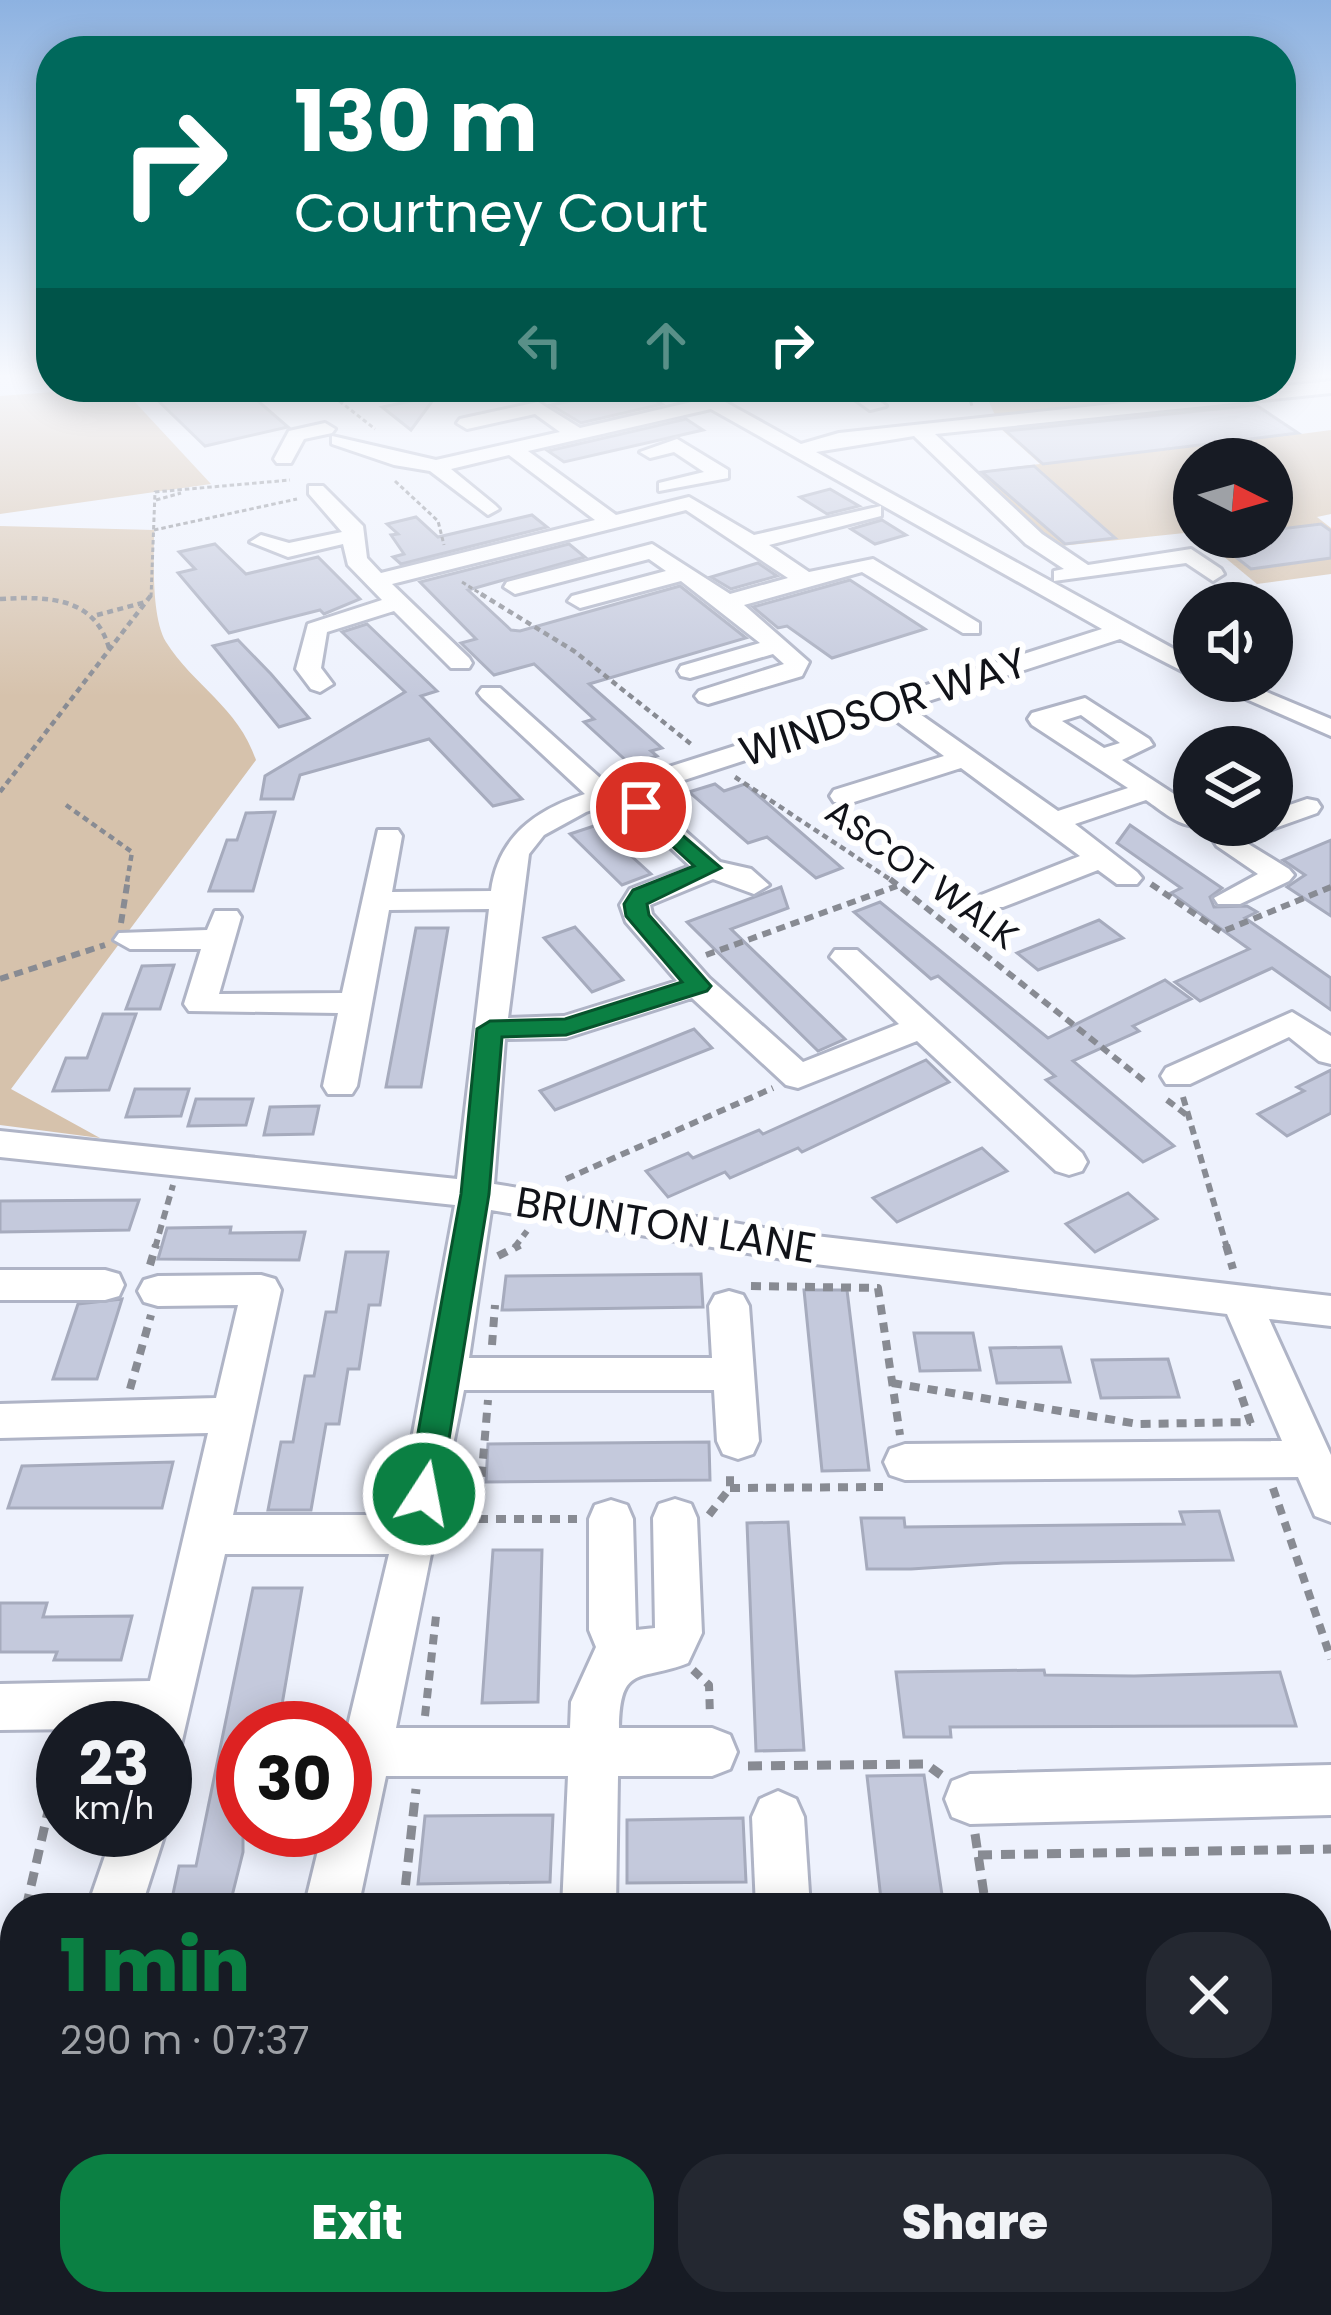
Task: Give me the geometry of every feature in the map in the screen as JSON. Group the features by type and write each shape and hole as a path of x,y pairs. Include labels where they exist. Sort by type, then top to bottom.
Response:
{"street":[{"path":"455,481 488,508"},
{"path":"556,481 612,522"},
{"path":"659,481 804,579"},
{"path":"666,488 694,481"},
{"path":"851,481 1173,659"},
{"path":"973,481 1034,539 1085,573"},
{"path":"314,487 348,521 356,560 461,662"},
{"path":"376,581 689,502"},
{"path":"751,543 873,511"},
{"path":"261,542 288,550 352,536"},
{"path":"515,587 652,551 727,602 797,662 793,670 709,696"},
{"path":"1032,581 1191,556 1213,574"},
{"path":"727,602 865,564 971,628"},
{"path":"580,601 674,569"},
{"path":"320,683 308,669 313,635 323,624 398,603"},
{"name":"WINDSOR WAY","path":"372,1738 430,1542 468,1374 475,1194 490,1029 515,853 534,829 603,796 1120,631"},
{"path":"690,671 786,650"},
{"path":"490,693 603,796"},
{"path":"1268,702 1331,728"},
{"path":"890,704 1126,878"},
{"path":"1098,760 1140,745 1085,706 1041,719 1098,760 1173,805"},
{"path":"844,796 962,759"},
{"path":"1054,822 1149,790"},
{"path":"641,807 710,868"},
{"path":"1293,813 1307,807"},
{"path":"340,1086 388,836"},
{"path":"1229,898 1279,875 1236,846"},
{"path":"992,901 1101,858"},
{"path":"754,885 740,872 710,868 641,895 635,904 637,916 689,975 798,1077 922,1027"},
{"path":"375,901 507,900"},
{"path":"130,940 223,928 200,1004 356,1003"},
{"path":"846,957 1069,1162"},
{"path":"490,1029 566,1027 689,975"},
{"path":"1178,1076 1292,1023 1331,1053"},
{"name":"BRUNTON LANE","path":"0,1144 475,1194 807,1250 1331,1312"},
{"path":"4,1295 105,1286"},
{"path":"158,1291 261,1289 170,1701"},
{"path":"738,1296 733,1374 738,1441"},
{"path":"1242,1302 1331,1503"},
{"path":"468,1374 733,1374"},
{"path":"0,1420 231,1415"},
{"path":"904,1462 1257,1441 1310,1460"},
{"path":"589,1893 594,1726 608,1669 622,1654 671,1648 679,1633 675,1518"},
{"path":"611,1519 612,1630 622,1654"},
{"path":"206,1535 430,1542"},
{"path":"0,1707 36,1709"},
{"path":"372,1752 421,1751 594,1726 712,1751"},
{"path":"970,1799 1331,1790"},
{"path":"778,1817 781,1893"},
{"path":"119,1893 131,1857"},
{"name":"WINDSOR WAY","path":"335,1893 343,1857"}],"path":[{"name":"ASCOT WALK","path":"395,481 438,521 453,576 574,651 713,761 898,885 1188,1116"},
{"path":"0,789 149,601 155,492 314,487"},
{"path":"154,530 314,487"},
{"path":"0,599 72,602 97,616 108,632 110,652"},
{"path":"97,616 149,601"},
{"path":"0,979 118,942 132,852 66,805"},
{"path":"1126,878 1132,882 1143,879 1221,932 1331,886"},
{"path":"689,975 898,885"},
{"path":"1178,1076 1242,1302"},
{"path":"497,1274 499,1254 520,1245 551,1185 798,1077"},
{"path":"730,1488 903,1487 904,1462 878,1288 738,1296"},
{"path":"430,1542 447,1528 478,1520 468,1374 496,1294"},
{"path":"1273,1373 1234,1373 1331,1659"},
{"path":"892,1383 1257,1441"},
{"path":"405,1893 439,1595"},
{"path":"671,1648 709,1685 712,1751 722,1766 926,1763 970,1799 984,1893"},
{"path":"978,1856 1331,1849"},
{"path":"29,1893 38,1857"}],"shaded area":[{"path":"0,481 211,484 0,514"},
{"path":"982,481 1173,481 1173,534 1051,547"},
{"path":"1293,481 1331,481 1331,514 1317,517 1331,528 1331,574 1255,582 1225,558 1293,558"},
{"path":"0,526 154,530 154,588 161,631 177,657 238,725 256,760 11,1089 100,1138 0,1125"}],"building":[{"path":"992,481 1051,481 1115,538 1065,544"},
{"path":"830,489 859,506 827,514 800,497"},
{"path":"532,515 547,527 401,564 393,557 404,554 391,535 398,534 387,524 416,517 438,537"},
{"path":"882,520 906,535 875,544 851,529"},
{"path":"1321,524 1331,531 1331,558 1251,569 1237,558 1293,558 1293,527"},
{"path":"215,544 246,574 318,557 360,599 324,614 320,610 229,633 178,573 195,569 179,552"},
{"path":"569,544 585,557 468,590 511,630 520,631 680,586 746,638 589,684 662,748 651,751 657,756 631,765 584,722 594,719 534,664 494,675 461,643 476,639 420,582"},
{"path":"758,563 777,576 731,589 711,577"},
{"path":"850,580 925,629 832,658 787,626 778,628 753,607"},
{"path":"367,624 437,691 421,696 522,799 493,806 429,739 300,775 293,799 261,799 265,776 405,692 342,632"},
{"path":"238,640 309,718 279,727 213,646"},
{"path":"715,784 724,791 745,784 842,868 816,878 767,837 748,843 689,792"},
{"path":"275,812 253,891 209,891 227,840 237,840 246,813"},
{"path":"597,825 651,874 622,885 570,834"},
{"path":"1130,825 1222,888 1210,897 1214,907 1247,906 1257,912 1245,918 1331,978 1331,1010 1272,968 1200,1001 1175,982 1249,949 1171,893 1181,888 1117,843"},
{"path":"1331,840 1331,916 1287,887 1305,875 1283,860"},
{"path":"781,887 788,908 731,929 845,1039 818,1051 687,922"},
{"path":"880,902 1048,1038 1165,980 1191,999 1133,1026 1139,1031 1073,1061 1174,1146 1143,1162 1046,1080 1055,1076 854,912"},
{"path":"1099,920 1123,938 1038,970 1017,953"},
{"path":"575,927 623,980 592,992 544,938"},
{"path":"416,928 448,928 421,1087 386,1087"},
{"path":"174,965 160,1009 126,1009 142,966"},
{"path":"103,1014 136,1014 109,1090 53,1091 66,1058 87,1058"},
{"path":"694,1029 712,1048 555,1110 540,1091"},
{"path":"926,1060 949,1082 802,1152 798,1148 730,1178 725,1172 668,1197 646,1171 688,1153 693,1158 759,1130 763,1134"},
{"path":"1331,1070 1331,1113 1287,1136 1258,1114 1304,1091 1297,1087"},
{"path":"135,1089 189,1089 181,1116 126,1117"},
{"path":"196,1099 253,1099 246,1125 188,1126"},
{"path":"319,1106 313,1134 264,1135 270,1107"},
{"path":"982,1148 1007,1171 897,1222 873,1198"},
{"path":"1128,1193 1157,1219 1095,1252 1066,1224"},
{"path":"139,1200 129,1230 0,1232 0,1201"},
{"path":"231,1227 230,1233 305,1232 299,1260 158,1259 167,1228"},
{"path":"346,1252 388,1252 380,1305 369,1305 359,1369 348,1369 339,1424 326,1424 311,1510 268,1510 281,1442 293,1442 305,1376 314,1376 326,1312 336,1312"},
{"path":"701,1274 703,1307 502,1310 506,1276"},
{"path":"804,1290 847,1290 869,1470 822,1471"},
{"path":"122,1299 97,1379 53,1379 78,1304"},
{"path":"914,1333 973,1333 980,1370 920,1371"},
{"path":"1061,1347 1070,1382 997,1383 990,1348"},
{"path":"1168,1359 1179,1397 1101,1398 1092,1360"},
{"path":"709,1442 710,1480 486,1482 488,1444"},
{"path":"173,1462 162,1508 8,1508 22,1466"},
{"path":"1219,1511 1233,1560 911,1569 867,1569 861,1518 904,1518 905,1527 1184,1524 1180,1512"},
{"path":"788,1522 804,1750 756,1751 747,1523"},
{"path":"493,1550 542,1550 538,1702 482,1703"},
{"path":"253,1588 302,1588 283,1701 230,1701"},
{"path":"0,1603 47,1603 43,1617 132,1616 121,1660 54,1660 57,1652 0,1652"},
{"path":"1044,1670 1045,1675 1134,1676 1280,1672 1296,1726 950,1727 951,1737 904,1737 896,1672"},
{"path":"216,1768 216,1857 242,1857 233,1893 173,1893 179,1866 196,1866"},
{"path":"924,1775 942,1893 880,1893 867,1776"},
{"path":"553,1815 550,1882 418,1884 425,1816"},
{"path":"743,1818 746,1882 627,1883 627,1820"}],"route":[{"path":"424,1494 475,1194 490,1029 566,1027 698,986 637,916 635,904 641,895 710,868 641,807"}]}
